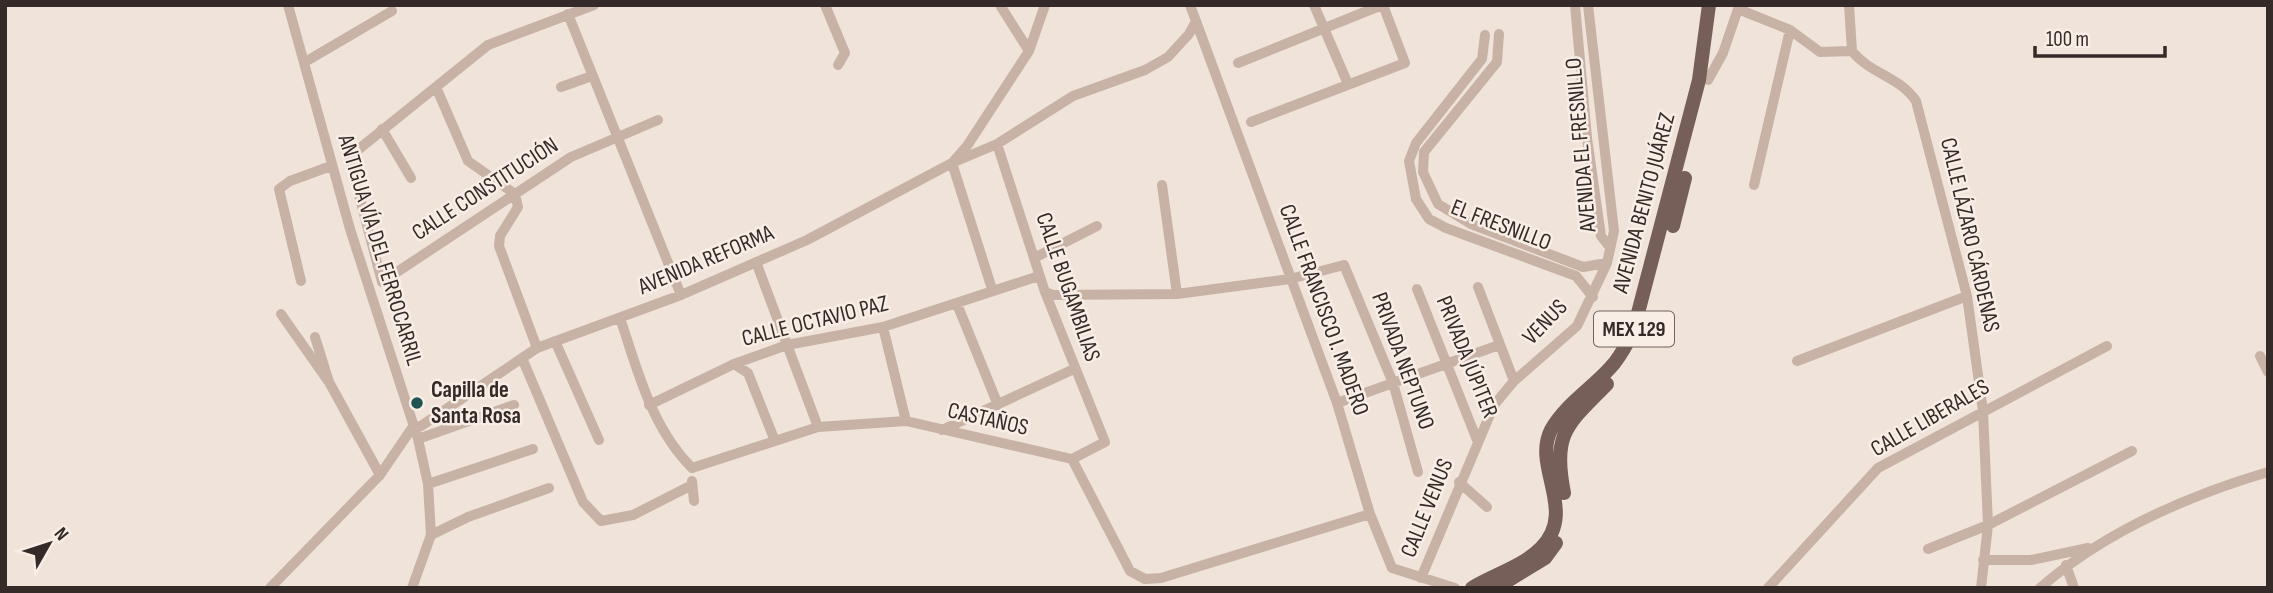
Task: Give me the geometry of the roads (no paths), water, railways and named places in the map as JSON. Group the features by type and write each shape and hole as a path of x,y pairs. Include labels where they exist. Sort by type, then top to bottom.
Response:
{"main road":[{"name":"AVENIDA BENITO JUÁREZ","path":"1472,588 1517,566 1541,549 1551,535 1556,514 1555,491 1546,453 1550,432 1564,411 1611,368 1633,332 1699,80 1709,5"},
{"name":"AVENIDA BENITO JUÁREZ","path":"1496,588 1545,558 1559,540 1564,514 1559,461 1562,436 1573,419 1631,357 1642,333 1678,206 1708,80 1719,5"}],"street":[{"name":"ANTIGUA VÍA DEL FERROCARRIL","path":"288,5 331,166 415,434 428,484 431,535 412,588"},
{"path":"350,229 366,225 349,157 488,45 594,5"},
{"path":"825,5 844,43 845,53 838,65"},
{"path":"1000,5 1029,51"},
{"path":"992,289 952,163 967,146 1029,51 1045,5"},
{"name":"CALLE FRANCISCO I. MADERO","path":"1190,5 1337,403 1370,514 1392,568 1455,588"},
{"path":"1314,5 1322,30 1348,84"},
{"path":"1238,63 1383,5 1405,63 1251,121"},
{"name":"AVENIDA EL FRESNILLO","path":"1575,5 1587,138 1601,236 1609,246"},
{"name":"AVENIDA EL FRESNILLO","path":"1588,5 1614,231 1609,246"},
{"path":"1708,80 1723,53 1738,9 1790,30 1820,52 1852,51 1849,5"},
{"path":"305,62 392,10"},
{"path":"568,14 616,139 681,295"},
{"name":"AVENIDA REFORMA","path":"270,588 380,475 421,426 537,348 681,295 807,240 952,163 997,144 1073,96 1146,70 1168,57 1196,21"},
{"path":"1754,185 1790,30"},
{"path":"1485,35 1482,58 1416,143 1409,161 1424,161 1424,152 1497,62 1499,34"},
{"name":"CALLE LÁZARO CÁRDENAS","path":"1852,51 1865,67 1907,87 1916,101 1967,296 1983,411 1988,525 1980,588"},
{"path":"561,88 592,76"},
{"path":"436,87 468,161 515,194 519,207 500,236 499,246 537,348"},
{"name":"CALLE CONSTITUCIÓN","path":"366,225 382,282 571,157 658,121"},
{"path":"382,129 411,178"},
{"name":"CALLE BUGAMBILIAS","path":"997,144 1039,276 1105,442 1072,459"},
{"name":"EL FRESNILLO","path":"1409,161 1416,199 1429,219 1446,228 1580,272 1607,263"},
{"name":"EL FRESNILLO","path":"1424,161 1423,172 1438,204 1471,224 1580,272"},
{"path":"301,281 280,203 279,189 290,181 331,166"},
{"path":"1162,185 1177,294"},
{"path":"1034,258 1097,226"},
{"name":"VENUS","path":"1514,381 1577,326 1607,263 1609,246"},
{"path":"756,261 818,427"},
{"name":"PRIVADA NEPTUNO","path":"1290,279 1344,265 1393,383 1418,472"},
{"path":"1580,272 1593,297"},
{"name":"CALLE OCTAVIO PAZ","path":"649,405 734,364 786,345 883,327 957,304 992,289 1039,276"},
{"path":"1045,292 1053,295 1177,294 1290,279"},
{"path":"1478,287 1514,381"},
{"name":"PRIVADA JÚPITER","path":"1417,289 1477,440"},
{"path":"1797,361 1967,296"},
{"path":"957,304 998,405"},
{"path":"281,314 317,369 329,382"},
{"path":"620,318 649,405 678,453 692,468 694,501"},
{"path":"883,327 906,421"},
{"path":"316,337 329,382 380,475"},
{"path":"555,341 599,440"},
{"path":"1337,403 1499,345"},
{"name":"CALLE LIBERALES","path":"1768,588 1878,468 2108,346"},
{"path":"2260,356 2268,372"},
{"path":"522,358 583,502 601,521 633,515 692,485"},
{"path":"734,364 748,373 775,441"},
{"path":"942,430 1074,369"},
{"name":"CALLE VENUS","path":"1421,578 1477,440 1494,405 1514,381"},
{"path":"461,399 471,420"},
{"path":"415,434 471,420 514,405"},
{"name":"CASTAÑOS","path":"692,468 818,427 906,421 1072,459"},
{"path":"428,484 533,449"},
{"path":"1928,549 1988,525 2132,451"},
{"path":"1072,459 1130,571 1145,579 1161,578 1370,514"},
{"path":"2040,588 2066,565 2169,508 2268,472"},
{"path":"1459,482 1487,507"},
{"path":"431,535 468,517 549,488"},
{"path":"1983,560 2031,560 2098,546"},
{"path":"2066,565 2074,588"}],"place":[{"name":"Capilla de Santa Rosa","path":"417,403"}]}
